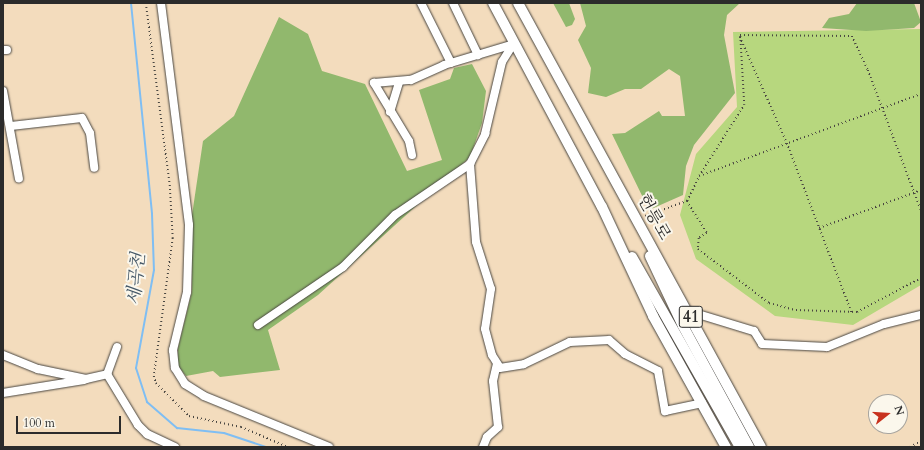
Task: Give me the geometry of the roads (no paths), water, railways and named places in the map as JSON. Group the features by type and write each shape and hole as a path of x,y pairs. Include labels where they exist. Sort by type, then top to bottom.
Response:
{"main road":[{"name":"41","path":"493,3 602,207 653,316 726,447"},
{"name":"헌릉로","path":"518,3 688,311 761,447"},
{"path":"620,188 683,326 749,447"},
{"path":"602,207 740,447"}],"street":[{"path":"161,3 189,225 187,292 173,350 175,368 185,384 204,396 329,447"},
{"path":"421,3 451,63"},
{"path":"453,3 478,55"},
{"path":"412,155 409,141 390,112 374,83 399,82 451,63 514,43"},
{"path":"258,325 343,267 395,215 470,164 485,134 500,67 514,43"},
{"path":"390,112 399,82"},
{"path":"3,91 11,126 19,179"},
{"path":"11,126 82,118 90,133 94,168"},
{"path":"470,164 476,242 491,293 486,329 496,364 492,381 498,427 484,440 483,447"},
{"path":"688,311 754,331 762,344 827,347 884,324 921,315"},
{"path":"496,364 500,368 515,367 577,340 610,340 626,354 658,370 665,411 702,403"},
{"path":"107,374 117,347"},
{"path":"3,355 38,369 86,379"},
{"path":"3,393 107,374"},
{"path":"107,374 138,425 146,434 176,447"}],"waterway":[{"name":"세곡천","path":"131,3 152,214 154,270 136,368 147,402 177,428 224,433 266,447"}]}
